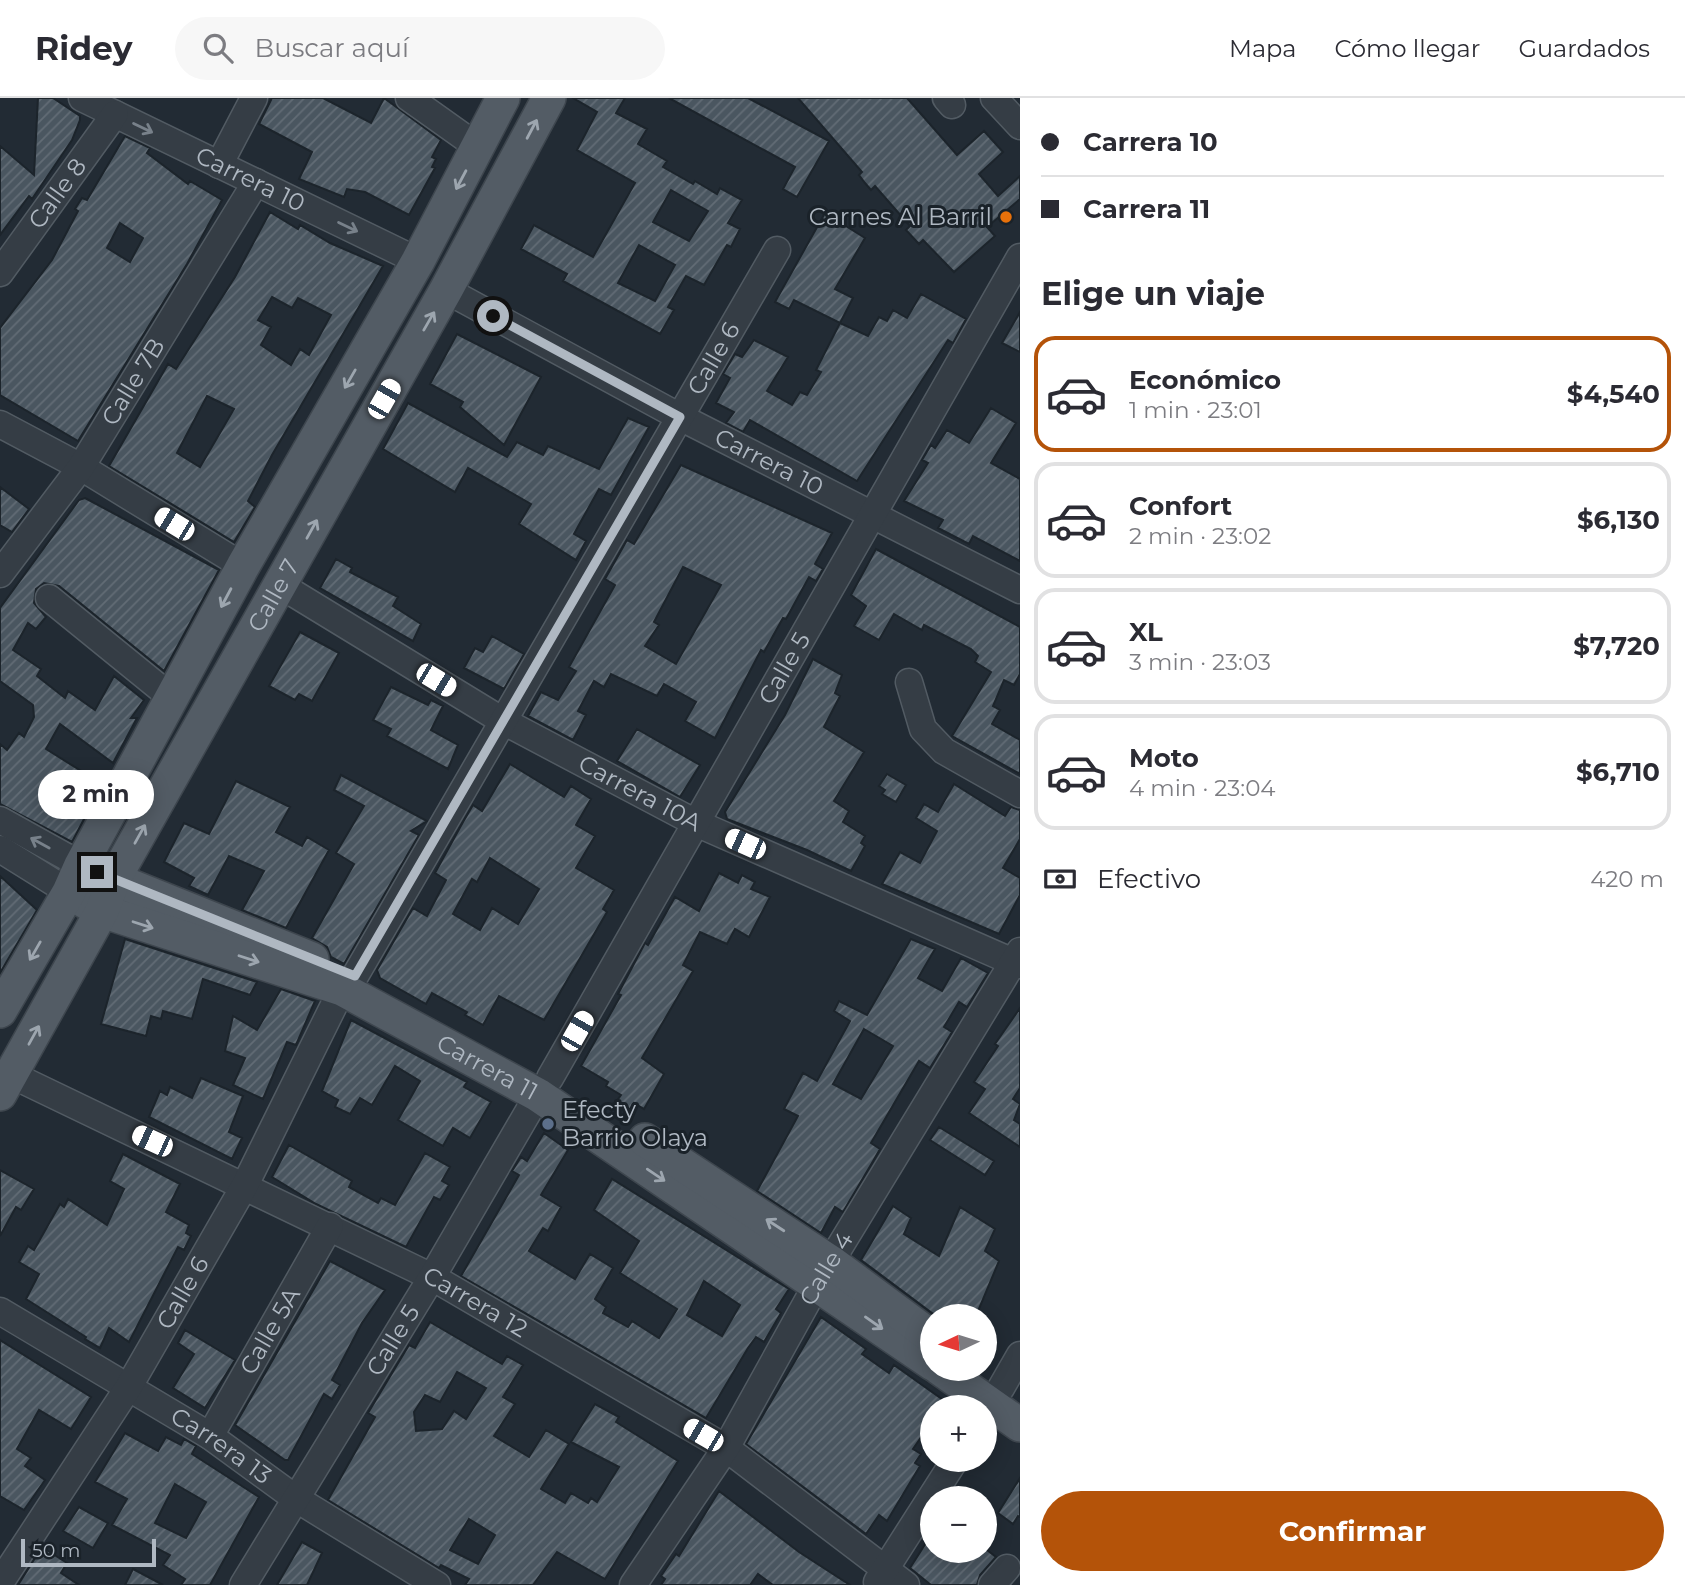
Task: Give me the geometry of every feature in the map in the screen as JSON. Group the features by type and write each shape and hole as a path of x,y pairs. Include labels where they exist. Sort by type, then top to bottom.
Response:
{"main road":[{"name":"Calle 7","path":"0,1011 75,879 243,566 418,261 503,98"},
{"name":"Calle 7","path":"6,1085 102,911 114,879 446,290 549,98"},
{"name":"Carrera 11","path":"75,879 114,879 348,983 544,1086 825,1274 920,1330"},
{"name":"Carrera 11","path":"75,879 102,911 348,983"},
{"name":"Carrera 11","path":"825,1274 920,1353"},
{"path":"962,1381 999,1402"},
{"path":"984,1381 1020,1425"}],"street":[{"name":"Carrera 10","path":"82,98 418,261"},
{"path":"219,164 254,98"},
{"path":"409,98 478,147"},
{"path":"994,98 1020,126"},
{"name":"Calle 8","path":"0,273 115,114"},
{"name":"Calle 7B","path":"0,574 81,467 256,182"},
{"name":"Calle 6","path":"0,1583 128,1388 245,1185 348,983 777,250"},
{"name":"Calle 5","path":"243,1585 432,1277 544,1086 1020,257"},
{"name":"Carrera 10","path":"446,290 680,417 1020,590"},
{"path":"0,424 81,467 243,566"},
{"name":"Carrera 10A","path":"280,585 503,721 696,823 1018,959"},
{"path":"49,598 172,698"},
{"path":"909,682 923,729 944,751 1020,794"},
{"name":"Carrera 11","path":"0,820 75,879"},
{"name":"Carrera 11","path":"0,849 75,879"},
{"name":"Calle 4","path":"633,1585 726,1448 825,1274 1018,959"},
{"name":"Carrera 12","path":"6,1085 245,1185 432,1277 726,1448 889,1580"},
{"name":"Calle 5A","path":"210,1436 330,1226"},
{"name":"Carrera 13","path":"0,1311 210,1436 295,1498 437,1585"},
{"path":"999,1402 1020,1354"},
{"path":"889,1580 948,1472"}],"building":[{"path":"38,98 53,98 80,116 80,120 72,140 32,199 29,196 0,235 0,146 34,175"},
{"path":"272,98 323,98 371,123 384,98 441,140 432,157 436,159 432,167 435,168 409,215 365,192 347,189 344,197 299,179 312,152 259,124"},
{"path":"573,98 625,98 616,113 647,129 638,144 667,161 663,167 693,184 695,181 717,194 720,188 742,200 728,223 740,229 731,247 727,245 704,285 686,276 668,307 674,310 660,334 563,281 567,274 521,249 534,225 593,257 635,183 577,150 597,112","holes":["671,190 708,211 689,241 653,222","639,245 675,265 655,301 618,283"]},
{"path":"669,98 748,98 829,141 797,197 783,189 795,167"},
{"path":"798,98 907,98 957,155 984,131 1003,152 979,174 998,196 1020,176 1020,199 987,227 995,236 954,272 923,240 919,244 906,230 910,226 875,186 871,190 859,175 862,172"},
{"path":"125,136 150,148 147,153 188,184 190,181 222,200 187,264 78,441 0,395 0,328 52,260 82,198 87,200","holes":["120,223 143,238 130,262 107,248"]},
{"path":"270,212 298,229 300,225 330,243 383,266 272,455 248,501 255,507 234,542 109,466 168,364 176,369 235,277","holes":["272,297 292,308 298,298 331,315 309,355 300,349 291,365 261,345 271,327 258,320","207,396 234,409 200,467 177,453"]},
{"path":"825,213 865,238 835,289 853,298 840,323 794,300 789,309 775,302"},
{"path":"921,294 966,319 953,343 948,340 857,481 750,420 743,432 726,423 734,412 716,403 730,378 723,374 735,354 742,357 754,340 788,357 767,391 792,405 800,392 807,395 821,372 816,370 840,323 868,336 879,317 887,321 893,310 907,318"},
{"path":"1020,312 1020,352 1002,343"},
{"path":"457,334 541,377 504,445 460,407 463,402 430,384"},
{"path":"408,403 507,457 517,442 543,455 548,446 599,469 628,418 649,427 611,495 599,489 580,523 574,534 586,541 576,560 519,524 531,504 468,468 455,492 383,449"},
{"path":"991,408 1016,423 991,463 1020,479 1020,561 973,536 969,544 938,528 943,520 904,501 928,463 922,460 931,445 935,448 947,430 969,443"},
{"path":"681,465 832,533 815,564 823,569 816,581 809,577 786,619 783,618 764,652 761,650 715,738 685,721 696,702 664,684 657,696 611,674 604,687 594,681 578,711 586,715 573,740 528,716 541,692 558,700 576,671 569,667 615,585 605,579 627,540 634,544","holes":["683,567 721,585 676,664 645,646 659,625 654,622"]},
{"path":"0,487 29,509 12,532 0,525"},
{"path":"85,498 219,570 164,671 59,586 44,583 36,589 34,603 46,617 36,629 28,623 13,650 41,669 37,676 65,698 68,691 95,710 114,676 144,700 131,718 137,718 113,763 60,724 46,749 102,784 92,796 95,798 72,842 0,804 0,744 7,750 19,733 24,737 34,717 33,705 0,681 0,608 79,500"},
{"path":"876,549 1020,627 1020,674 1014,685 1004,680 993,706 1000,710 992,724 1020,740 1020,774 952,736 991,672 975,662 978,656 971,649 924,625 922,630 894,614 879,640 854,626 866,606 851,595"},
{"path":"336,559 352,568 350,572 398,597 393,606 421,624 413,641 320,588"},
{"path":"300,632 339,653 312,701 299,694 295,700 269,686"},
{"path":"492,636 524,654 504,689 464,668 475,648 483,652"},
{"path":"813,659 842,675 835,693 840,696 824,727 864,752 834,801 849,811 843,822 865,836 861,843 865,846 851,871 807,850 727,819 725,812 785,715"},
{"path":"391,687 428,705 431,700 443,706 431,730 458,745 448,769 387,736 391,729 373,720"},
{"path":"637,729 700,765 680,797 617,761"},
{"path":"510,764 564,797 571,786 591,799 576,825 595,836 576,868 614,890 603,909 607,912 544,1020 499,996 483,1025 465,1015 467,1012 432,993 426,1004 380,978 377,970 413,908 427,916 446,880 435,873 473,805 482,811","holes":["490,858 539,889 518,924 492,908 480,930 453,914 472,879 477,882"]},
{"path":"887,774 906,785 896,802 882,794 885,790 879,786"},
{"path":"341,775 427,821 411,831 419,835 344,964 331,957 327,947 312,938 354,864 336,853 364,806 334,790"},
{"path":"236,781 290,807 276,832 302,846 307,837 329,850 286,928 242,910 264,871 229,856 208,895 189,886 194,878 164,862 184,823 209,834"},
{"path":"954,784 1005,816 1011,807 1020,810 1020,839 1003,868 1020,878 1020,895 999,934 882,884 900,852 920,863 937,831 916,818 924,804 938,812"},
{"path":"719,873 738,883 742,875 755,882 751,889 770,897 749,937 735,929 727,944 700,932 683,965 693,971 642,1058 664,1074 644,1109 634,1103 629,1112 616,1102 621,1095 606,1086 608,1082 581,1066 621,995 618,994 645,943 648,945 675,897 699,911"},
{"path":"0,876 37,910 0,973"},
{"path":"125,939 257,982 250,995 203,979 192,1019 163,1011 161,1019 151,1016 146,1036 101,1024"},
{"path":"911,939 935,949 918,978 942,991 961,958 988,973 967,1007 959,1002 944,1027 952,1032 930,1068 919,1061 871,1143 880,1149 843,1212 835,1207 821,1233 757,1191 798,1116 784,1109 803,1073 817,1081 850,1021 834,1011 839,1001 867,1015","holes":["864,1029 893,1046 861,1099 833,1084"]},
{"path":"281,989 315,1001 296,1045 287,1042 263,1099 233,1085 245,1058 225,1051 233,1016 257,1030"},
{"path":"1020,1008 1020,1088 1013,1099 1020,1104 1014,1120 1020,1124 1020,1147 969,1113 985,1089 974,1082 998,1046 995,1044"},
{"path":"351,1020 467,1082 464,1087 491,1102 470,1138 453,1128 443,1146 398,1120 420,1081 395,1066 372,1105 360,1098 350,1114 335,1107 338,1100 322,1091"},
{"path":"201,1078 243,1096 229,1132 242,1138 232,1159 149,1117 160,1091 167,1095 170,1087 192,1098"},
{"path":"939,1127 994,1161 985,1175 930,1140"},
{"path":"544,1133 568,1150 541,1195 561,1207 548,1231 543,1228 529,1251 575,1279 590,1254 613,1268 595,1299 606,1307 603,1313 628,1327 632,1321 659,1338 677,1309 620,1273 639,1241 594,1210 612,1179 789,1289 776,1309 781,1313 764,1342 756,1337 706,1418 461,1276 519,1175 512,1171 521,1157 527,1161","holes":["704,1281 740,1305 722,1336 687,1315"]},
{"path":"289,1145 352,1181 349,1187 378,1203 381,1198 395,1205 425,1153 450,1167 442,1181 449,1185 440,1200 434,1197 406,1247 316,1204 272,1177"},
{"path":"123,1154 180,1184 166,1212 189,1225 186,1233 191,1236 184,1250 178,1247 129,1342 109,1328 100,1348 26,1299 39,1274 19,1262 28,1246 34,1250 60,1204 64,1207 68,1199 107,1225 124,1189 110,1181"},
{"path":"0,1170 34,1189 21,1210 16,1207 0,1236"},
{"path":"893,1206 911,1218 904,1234 939,1256 960,1207 995,1229 985,1251 999,1261 981,1304 920,1304 861,1260"},
{"path":"330,1261 385,1290 362,1323 332,1380 340,1385 332,1399 324,1394 288,1460 285,1460 235,1425"},
{"path":"821,1317 866,1349 862,1354 889,1373 894,1365 936,1395 920,1395 920,1439 913,1449 920,1453 915,1463 920,1466 887,1521 879,1515 866,1534 746,1444"},
{"path":"430,1322 502,1364 507,1356 523,1365 503,1397 515,1404 494,1436 529,1457 546,1430 569,1444 541,1489 565,1503 571,1493 588,1503 591,1498 597,1502 619,1467 571,1442 595,1404 619,1417 616,1422 678,1461 605,1579 557,1552 533,1585 465,1585 469,1579 441,1565 439,1568 328,1500 375,1417 368,1413 409,1345 415,1348","holes":["457,1372 486,1388 466,1419 454,1411 442,1429 416,1431 414,1412 425,1395 440,1402","469,1519 495,1535 478,1564 450,1550"]},
{"path":"185,1330 235,1360 205,1408 173,1388 194,1354 178,1343"},
{"path":"0,1340 91,1397 71,1429 39,1410 17,1449 31,1458 25,1466 45,1480 24,1510 0,1496"},
{"path":"125,1433 158,1451 166,1437 181,1445 184,1439 196,1446 192,1454 259,1497 210,1585 181,1585 185,1579 163,1565 170,1555 112,1525 127,1499 95,1482","holes":["175,1484 206,1502 186,1538 155,1523"]},
{"path":"1020,1478 1020,1517 1018,1516 1013,1524 998,1513"},
{"path":"719,1491 799,1552 850,1585 773,1585 758,1574 750,1585 661,1585 665,1579 661,1576 676,1554 679,1556"},
{"path":"79,1507 108,1523 93,1548 63,1531"},
{"path":"302,1542 322,1553 307,1585 277,1585"},
{"path":"42,1547 67,1563 61,1573 79,1585 18,1585"},
{"path":"920,1552 920,1563 991,1563 980,1575 977,1585 931,1585 910,1568"},
{"path":"133,1569 163,1585 125,1585"}],"place":[{"name":"Carnes Al Barril","path":"1006,217"},
{"name":"Efecty Barrio Olaya","path":"548,1124"}],"route":[{"path":"97,872 355,976 680,417 493,316"}]}
